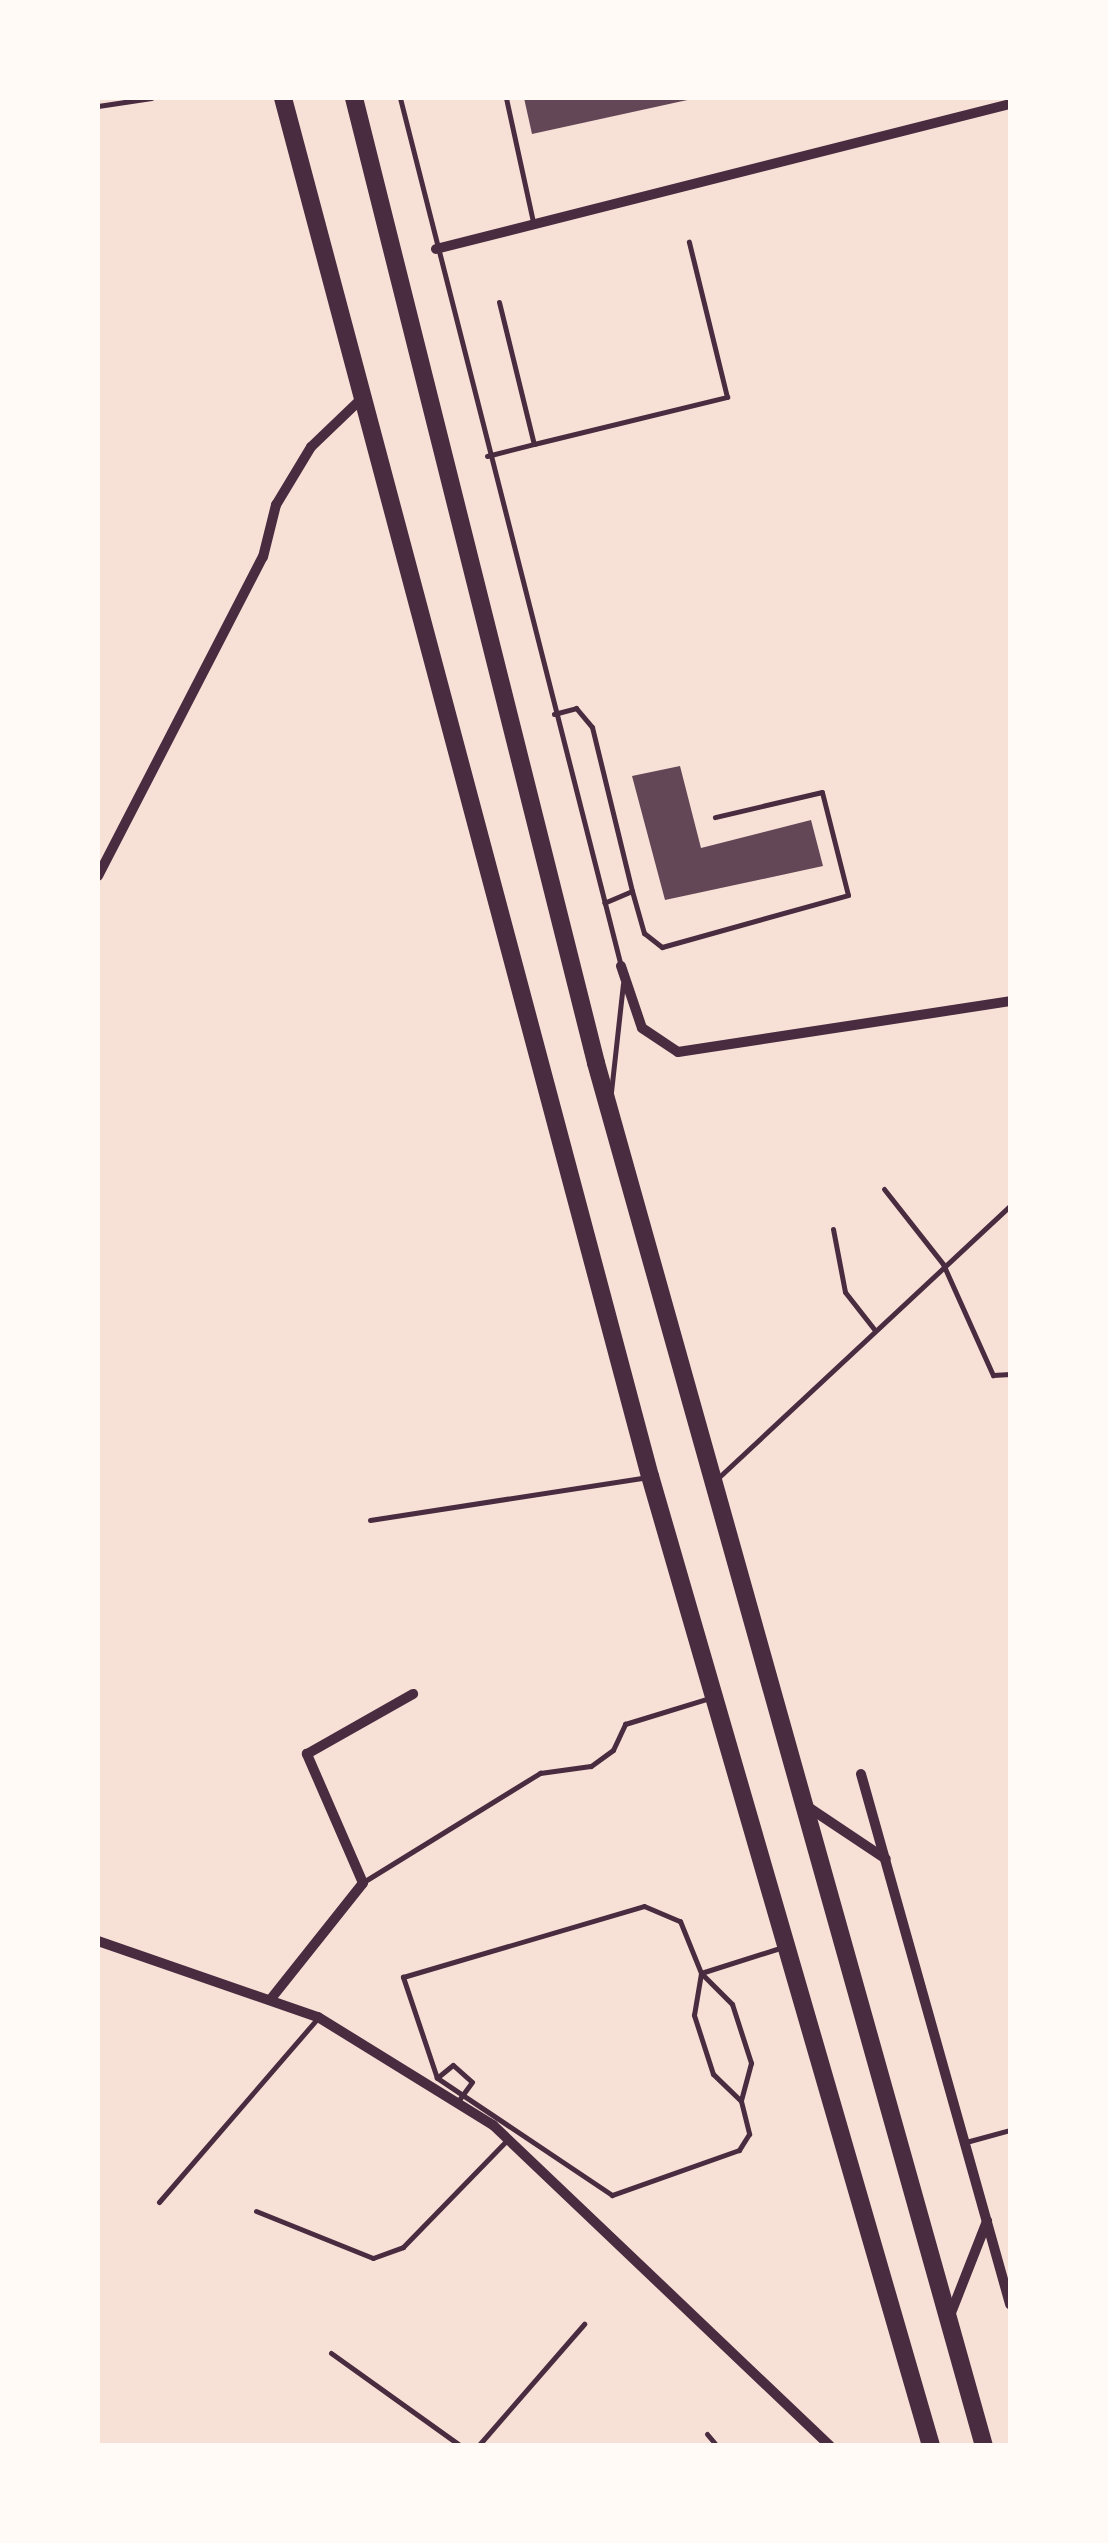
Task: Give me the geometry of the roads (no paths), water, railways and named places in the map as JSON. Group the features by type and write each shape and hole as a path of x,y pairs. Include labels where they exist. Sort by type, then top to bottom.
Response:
{"highway":[{"path":"283,98 650,1476 931,2446"},
{"path":"354,98 611,1115 950,2313 984,2446"}],"street":[{"path":"436,249 1010,104"},
{"path":"98,876 263,557 276,505 311,446 361,399"},
{"path":"622,969 642,1028 687,1053 1010,1001"},
{"path":"270,2000 363,1883 308,1754 413,1694"},
{"path":"860,1774 1010,2304"},
{"path":"805,1805 886,1860"},
{"path":"98,1941 318,2018 461,2099 509,2138 830,2446"},
{"path":"950,2313 987,2220"}],"lane":[{"path":"98,106 151,98"},
{"path":"400,98 487,456 622,969 611,1115"},
{"path":"506,98 533,223"},
{"path":"487,456 727,396 689,242"},
{"path":"498,302 534,444"},
{"path":"554,714 576,708 589,719 644,933 662,947 848,895 822,792 714,817"},
{"path":"604,903 632,891"},
{"path":"884,1190 943,1264 993,1375 1010,1374"},
{"path":"716,1480 943,1264 1010,1206"},
{"path":"832,1229 845,1292 874,1330"},
{"path":"370,1520 650,1476"},
{"path":"363,1883 540,1773 591,1766 613,1750 625,1724 713,1697"},
{"path":"649,1906 680,1921 700,1973 732,2004 746,2048 741,2101 749,2134 739,2150 620,2196 461,2099 473,2084 457,2068 432,2081 403,1985 408,1972 649,1906"},
{"path":"700,1973 786,1946"},
{"path":"700,1973 694,2015 712,2074 741,2101"},
{"path":"159,2202 318,2018"},
{"path":"966,2142 1010,2130"},
{"path":"256,2211 372,2258 403,2247 509,2138"},
{"path":"478,2446 584,2324"},
{"path":"331,2353 461,2446"},
{"path":"707,2434 716,2446"}]}
